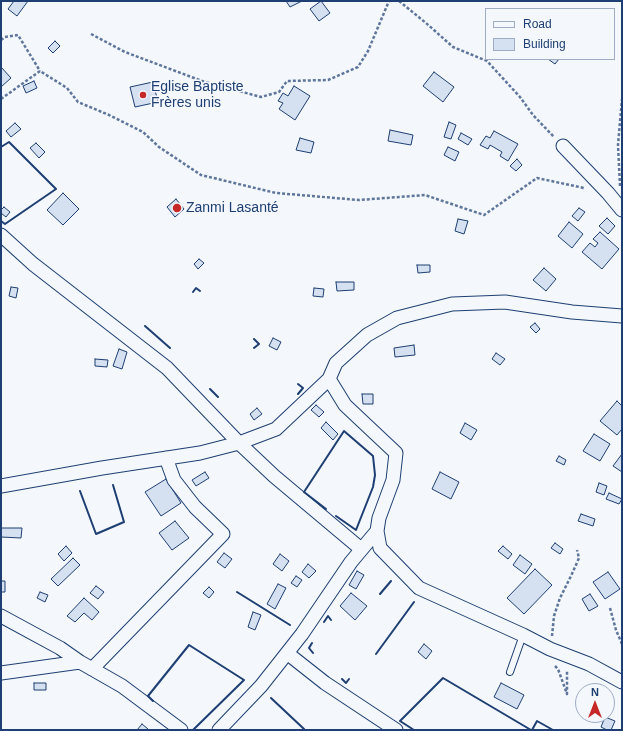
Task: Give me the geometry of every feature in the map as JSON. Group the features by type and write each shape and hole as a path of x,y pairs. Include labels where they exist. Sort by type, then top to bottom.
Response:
{"street":[{"path":"563,146 608,193 622,210"},
{"path":"1,235 32,264 167,368 274,476 361,549"},
{"path":"1,486 102,468 200,454 240,443 276,429 329,379 336,363 367,335 397,318 452,304 505,302 572,312 622,316"},
{"path":"329,379 345,404 396,454 393,480 379,518 377,531 380,548 419,588 523,635 550,649 589,664 622,682"},
{"path":"1,673 86,666 223,534 195,507 174,480 166,458"},
{"path":"219,730 261,686 302,634 351,562 377,531"},
{"path":"1,616 60,648 86,666 122,686 181,730"},
{"path":"287,653 325,683 396,730"}],"lane":[{"path":"510,672 523,635"}],"path":[{"path":"91,34 125,52 202,81 261,97 279,92 287,81 328,80 358,67 368,51 389,1"},
{"path":"399,1 453,47 487,61 520,97 533,115 563,146"},
{"path":"1,40 18,35 40,71 67,88 78,102 143,132 159,147 201,175 276,193 359,200 425,194 484,215 537,178 587,188"},
{"path":"1,99 40,71"},
{"path":"620,189 618,145 622,99"},
{"path":"567,664 567,694 558,669 551,662 553,650 550,649 554,616 560,598 572,576 579,558 577,550"},
{"path":"610,608 616,630 622,644"}],"building":[{"path":"14,1 28,1 17,16 8,9"},
{"path":"286,1 302,1 290,7"},
{"path":"321,1 330,13 319,21 310,9"},
{"path":"55,41 60,46 53,53 48,48"},
{"path":"549,60 558,60 555,64"},
{"path":"1,67 11,78 1,87"},
{"path":"434,72 454,87 443,102 423,86"},
{"path":"34,81 37,88 26,93 23,86"},
{"path":"153,82 158,102 135,107 130,87"},
{"path":"294,86 310,96 295,120 279,109 283,103 278,101 283,93 288,96"},
{"path":"449,122 456,125 451,139 444,137"},
{"path":"15,123 21,129 11,137 6,131"},
{"path":"390,130 413,135 411,145 388,141"},
{"path":"494,131 518,144 508,161 500,156 502,152 490,145 488,149 480,145 486,136 490,138"},
{"path":"461,133 472,139 468,145 458,139"},
{"path":"300,138 314,142 311,153 296,150"},
{"path":"36,143 45,152 39,158 30,148"},
{"path":"448,147 459,152 455,161 444,155"},
{"path":"517,159 522,165 516,171 510,166"},
{"path":"63,193 79,209 63,225 47,210"},
{"path":"176,199 184,209 175,217 167,207"},
{"path":"4,207 10,212 6,217 1,213 1,210"},
{"path":"579,208 585,212 578,221 572,216"},
{"path":"607,218 615,226 608,234 599,226"},
{"path":"458,219 468,221 464,234 455,231"},
{"path":"569,222 583,234 572,248 558,236"},
{"path":"600,232 619,249 602,269 582,252 590,243 595,247 598,243 593,239"},
{"path":"199,259 204,263 198,269 194,264"},
{"path":"417,265 430,265 430,272 418,273"},
{"path":"544,268 556,279 546,291 533,280"},
{"path":"336,282 354,282 354,290 337,291"},
{"path":"11,287 18,288 16,298 9,296"},
{"path":"314,288 324,289 323,297 313,296"},
{"path":"535,323 540,329 536,333 530,327"},
{"path":"273,338 281,342 277,350 269,346"},
{"path":"414,345 415,355 395,357 394,348"},
{"path":"119,349 127,352 122,369 113,366"},
{"path":"496,353 505,359 500,365 492,359"},
{"path":"95,359 108,360 107,367 95,366"},
{"path":"362,394 373,394 373,404 363,404"},
{"path":"617,401 622,406 622,429 617,435 600,421"},
{"path":"316,405 324,412 319,417 311,410"},
{"path":"257,408 262,414 254,420 250,414"},
{"path":"326,422 338,434 333,440 321,428"},
{"path":"465,423 477,430 471,440 460,433"},
{"path":"594,434 610,444 600,461 583,451"},
{"path":"622,454 622,472 613,466"},
{"path":"559,456 566,460 564,465 556,461"},
{"path":"205,472 209,478 196,486 192,480"},
{"path":"440,472 459,482 451,499 432,489"},
{"path":"166,479 181,503 161,516 145,492"},
{"path":"599,483 607,486 604,495 596,492"},
{"path":"609,493 622,499 619,504 606,499"},
{"path":"581,514 595,519 593,526 578,521"},
{"path":"175,521 189,538 172,550 159,533"},
{"path":"1,528 22,528 21,538 1,537"},
{"path":"555,543 563,549 560,554 551,548"},
{"path":"66,546 72,553 64,561 58,554"},
{"path":"503,546 512,554 508,559 498,551"},
{"path":"224,553 232,559 225,568 217,562"},
{"path":"280,554 289,561 282,571 273,564"},
{"path":"520,555 532,564 525,574 513,565"},
{"path":"73,558 80,565 58,586 51,579"},
{"path":"308,564 316,571 309,578 302,572"},
{"path":"535,569 552,585 524,614 507,598"},
{"path":"357,571 364,575 356,589 349,585"},
{"path":"608,572 620,589 605,599 593,582"},
{"path":"296,576 302,580 297,587 291,583"},
{"path":"1,581 5,581 5,592 1,592"},
{"path":"278,584 286,588 275,609 267,604"},
{"path":"96,586 104,592 98,599 90,593"},
{"path":"209,587 214,592 209,598 203,593"},
{"path":"40,592 48,595 45,602 37,598"},
{"path":"351,593 367,606 355,620 340,606"},
{"path":"590,594 598,606 589,611 582,599"},
{"path":"84,598 99,612 92,620 84,613 75,622 67,616"},
{"path":"253,612 261,615 255,630 248,627"},
{"path":"424,644 432,651 426,659 418,652"},
{"path":"34,683 46,683 46,690 34,690"},
{"path":"501,683 524,695 517,709 494,697"},
{"path":"603,723 614,723 611,730 601,727"},
{"path":"142,724 148,729 137,730"}],"wall":[{"path":"1,147 9,142 56,189 5,224 1,221"},
{"path":"193,292 196,288 200,291"},
{"path":"145,326 170,348"},
{"path":"254,339 259,344 254,348"},
{"path":"298,384 303,388 298,394"},
{"path":"210,389 218,397"},
{"path":"326,509 304,492 344,431 373,456 375,475 373,487 356,530 336,516"},
{"path":"80,491 96,534 124,522 113,485"},
{"path":"380,594 391,581"},
{"path":"237,592 290,625"},
{"path":"376,654 414,602"},
{"path":"324,622 328,616 331,620"},
{"path":"312,643 309,648 313,653"},
{"path":"153,701 148,696 189,645 244,680 193,730"},
{"path":"414,730 400,721 443,678 531,730"},
{"path":"342,679 346,683 349,679"},
{"path":"271,698 304,729"},
{"path":"532,730 537,721 553,730"}],"place":[{"name":"Eglise Baptiste Frères unis","path":"143,95"},
{"name":"Zanmi Lasanté","path":"177,208"}]}
